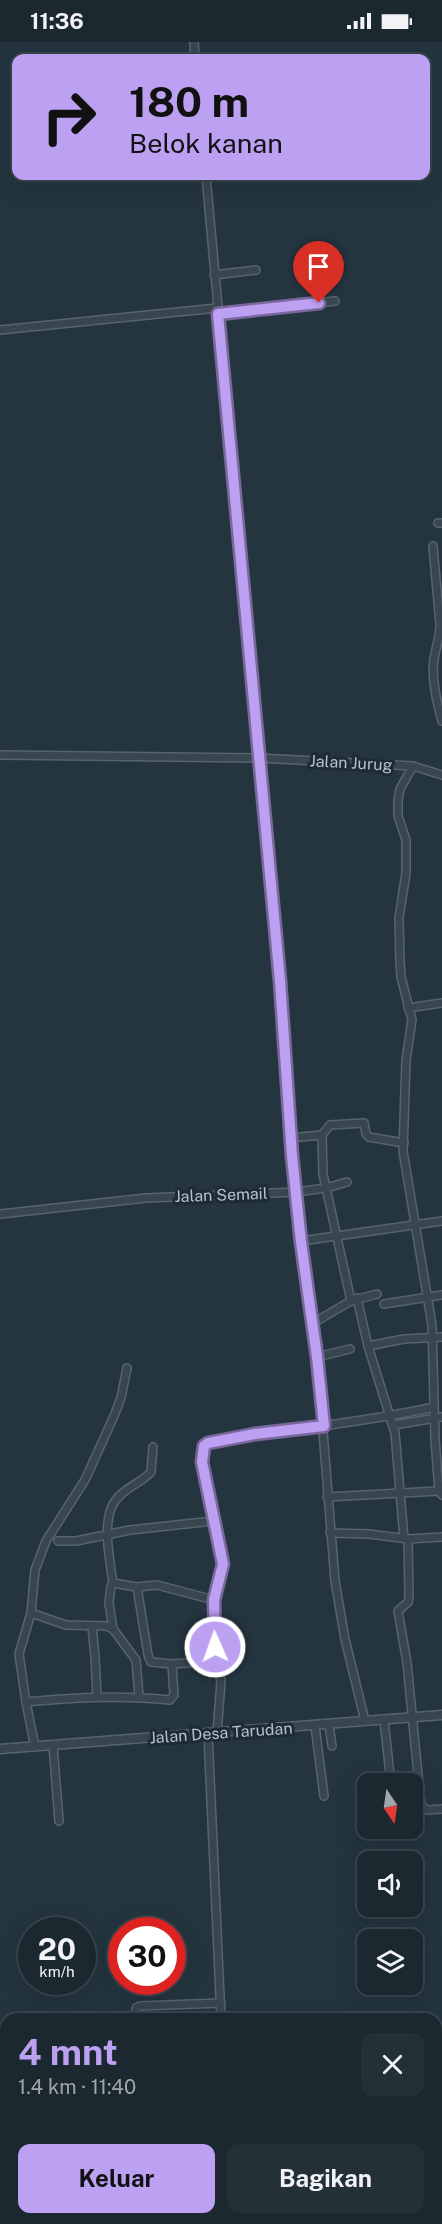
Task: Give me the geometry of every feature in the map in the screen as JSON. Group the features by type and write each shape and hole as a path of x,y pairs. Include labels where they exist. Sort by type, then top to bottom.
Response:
{"street":[{"path":"206,180 280,981 290,1138 324,1426 330,1533 338,1605 365,1721"},
{"path":"214,275 256,270"},
{"path":"0,330 335,302"},
{"path":"433,546 439,573 440,636 434,659 434,678 442,721"},
{"name":"Jalan Jurug","path":"0,755 259,758 414,766 442,775"},
{"path":"327,1497 441,1493 429,1298 414,1224 404,1143 406,1060 412,1020 401,977 399,926 406,873 406,840 398,816 398,800 400,789 414,766"},
{"path":"408,1008 442,1003"},
{"path":"404,1143 369,1137 366,1134 364,1123 330,1125 322,1135 323,1174 336,1237 394,1425 406,1539 409,1598 408,1602 398,1611 413,1717 421,1805 426,1810 442,1809"},
{"path":"290,1138 322,1135"},
{"name":"Jalan Semail","path":"0,1214 146,1198 296,1192 326,1188 347,1182"},
{"path":"301,1242 442,1221"},
{"path":"313,1323 354,1299 377,1294"},
{"path":"384,1304 442,1295"},
{"path":"368,1346 404,1339 442,1338"},
{"path":"317,1357 350,1349"},
{"path":"35,1747 19,1654 31,1613 38,1560 46,1541 85,1480 121,1398 127,1368"},
{"path":"221,2013 212,1733 221,1681 216,1660 214,1600 223,1564 202,1462 205,1445 255,1434 391,1417 434,1407"},
{"path":"394,1425 438,1417"},
{"path":"139,1697 136,1660 113,1629 109,1603 113,1583 107,1534 111,1508 115,1500 151,1472 153,1447"},
{"path":"58,1541 76,1541 107,1534 213,1521"},
{"path":"330,1533 406,1539 442,1537"},
{"path":"113,1583 138,1587 157,1586 214,1600"},
{"path":"138,1587 149,1660 155,1664 216,1660"},
{"path":"31,1613 66,1625 106,1626 113,1629"},
{"path":"92,1626 97,1697"},
{"path":"29,1702 97,1697 172,1699 174,1695 172,1664"},
{"name":"Jalan Desa Tarudan","path":"0,1749 442,1715"},
{"path":"384,1720 390,1773"},
{"path":"329,1725 332,1746"},
{"path":"315,1726 324,1796"},
{"path":"53,1745 59,1821"},
{"path":"136,2013 136,2008 140,2006 220,2003"}],"route":[{"path":"215,1647 214,1600 223,1564 202,1462 204,1446 208,1443 255,1434 324,1426 292,1156 280,981 218,314 319,303"}]}
